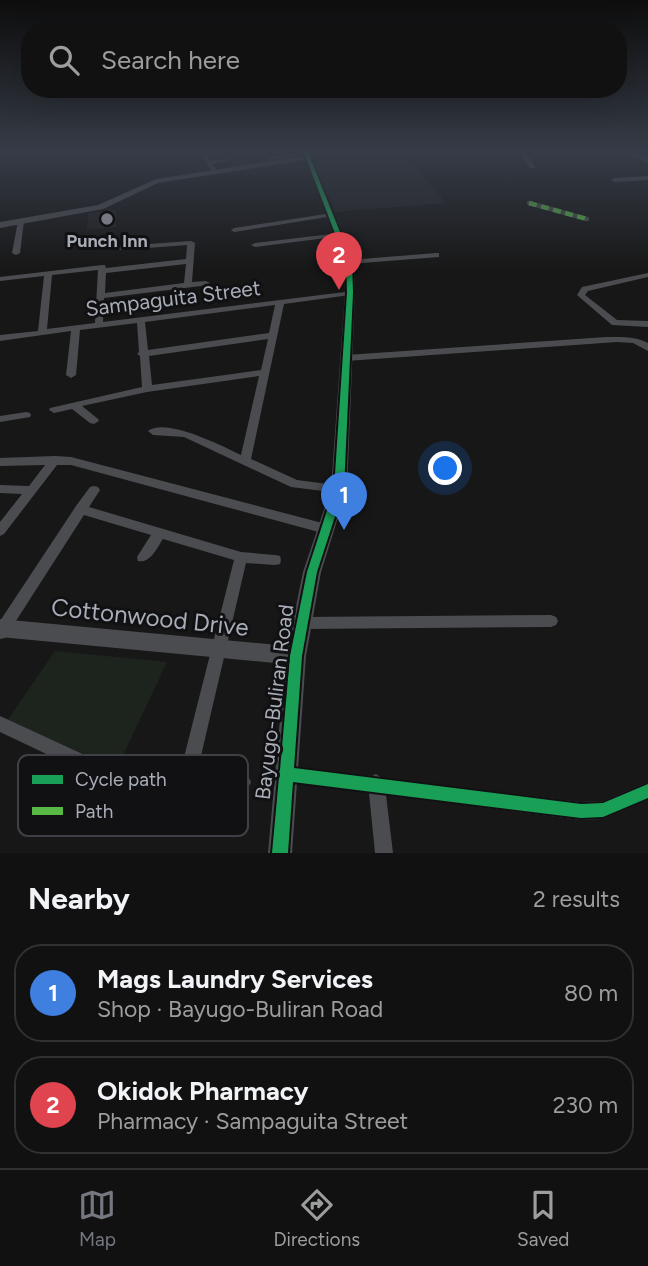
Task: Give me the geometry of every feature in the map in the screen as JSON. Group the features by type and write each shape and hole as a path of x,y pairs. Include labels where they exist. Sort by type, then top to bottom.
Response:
{"street":[{"path":"0,225 100,207 137,190"},
{"name":"Bayugo-Buliran Road","path":"280,853 296,656 312,572 340,489 350,293 349,262 322,190"},
{"path":"528,203 587,219"},
{"path":"234,230 332,215"},
{"path":"16,253 21,221"},
{"path":"255,245 340,235"},
{"path":"121,248 189,242 188,285"},
{"path":"349,262 436,255"},
{"path":"103,271 190,261"},
{"path":"0,279 102,267 99,325"},
{"path":"42,332 48,273"},
{"path":"648,275 585,289 581,295 615,323 648,324"},
{"path":"635,277 648,287"},
{"path":"102,296 206,283"},
{"name":"Sampaguita Street","path":"0,338 350,293"},
{"path":"246,459 281,302"},
{"path":"141,320 147,389"},
{"path":"71,375 76,328"},
{"path":"142,354 274,335"},
{"path":"346,358 606,340 632,340 643,343 648,348"},
{"path":"54,410 147,389 266,372"},
{"path":"74,405 94,421"},
{"path":"0,419 26,415"},
{"path":"153,431 186,434 246,459 274,477 295,484 340,489"},
{"path":"0,531 55,460"},
{"path":"0,462 71,461 326,530"},
{"path":"0,489 32,490"},
{"path":"1,629 94,491"},
{"path":"80,509 241,556 275,560"},
{"path":"0,514 14,513"},
{"path":"143,557 160,533"},
{"path":"192,755 241,556"},
{"path":"302,622 551,621"},
{"name":"Cottonwood Drive","path":"1,629 296,656"},
{"path":"0,724 67,755"},
{"path":"285,774 376,783 581,811 603,810 648,791"},
{"path":"376,783 384,853"}],"shaded area":[{"path":"325,190 435,190 446,203 335,212"},
{"path":"116,210 116,227 87,230 88,213"},
{"path":"55,651 167,662 123,755 87,755 7,721"}],"marked path":[{"path":"529,203 587,219"}],"cycle path":[{"path":"280,853 296,656 312,572 339,489 350,293 349,262 321,190"},
{"path":"285,774 581,811 603,810 648,791"}],"place":[{"name":"Punch Inn","path":"107,219"},
{"name":"Okidok Pharmacy","path":"339,290"},
{"name":"Mags Laundry Services","path":"344,530"}]}
